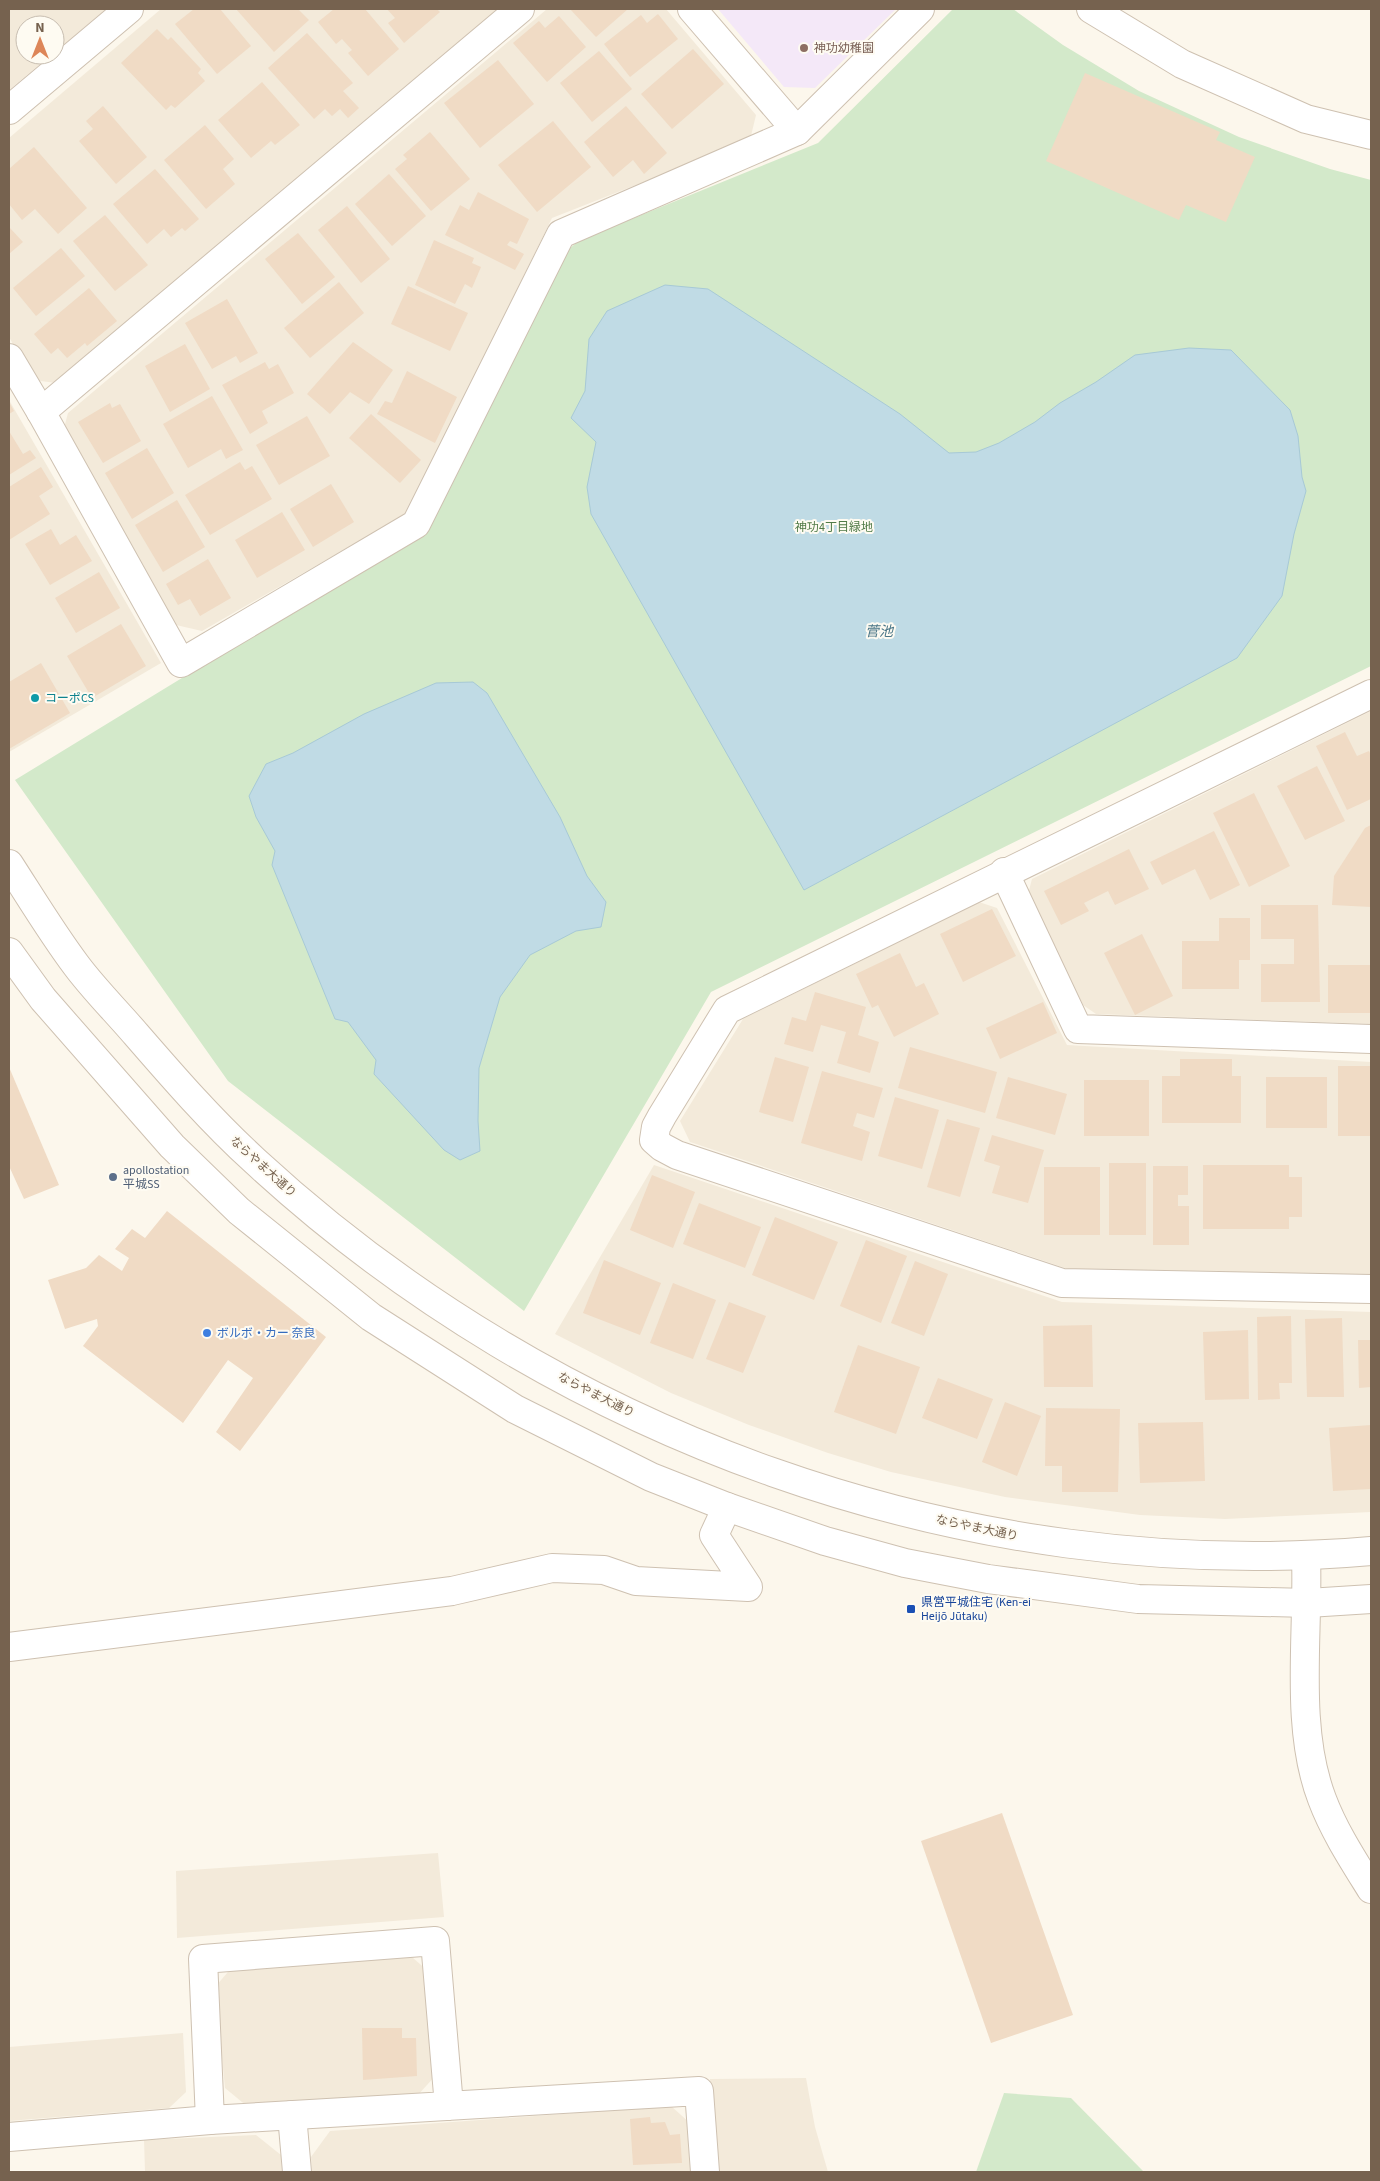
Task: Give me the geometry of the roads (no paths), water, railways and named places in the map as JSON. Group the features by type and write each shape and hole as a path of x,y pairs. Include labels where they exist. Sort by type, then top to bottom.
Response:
{"street":[{"path":"9,110 129,9"},
{"path":"42,412 520,9"},
{"path":"692,9 797,131"},
{"path":"9,358 42,412 181,663 416,524 561,234 797,131 920,9"},
{"path":"1091,9 1182,64 1306,119 1371,135"},
{"path":"1371,694 1004,872 728,1010 662,1116 656,1127 654,1140 677,1155 1062,1283 1371,1289"},
{"name":"ならやま大通り","path":"9,864 77,966 197,1105 255,1162 397,1279 526,1359 607,1402 709,1450 807,1484 892,1510 1047,1542 1218,1556 1306,1557 1371,1551"},
{"path":"1004,872 1078,1029 1371,1039"},
{"path":"9,952 43,999 172,1146 239,1211 371,1316 515,1409 651,1477 727,1507 825,1541 887,1558 988,1579 1138,1599 1308,1603 1371,1599"},
{"path":"9,1647 452,1591 552,1568 604,1570 636,1581 748,1587 714,1535 727,1507"},
{"path":"1306,1557 1309,1752 1322,1798 1343,1844 1371,1889"},
{"path":"210,2120 203,1959 435,1941 448,2106"},
{"path":"9,2137 210,2120 699,2091 705,2172"},
{"path":"292,2115 297,2172"}],"water":[{"name":"菅池","path":"665,285 708,289 900,414 949,453 976,452 999,443 1035,422 1060,403 1096,382 1135,355 1189,348 1231,350 1290,410 1298,436 1302,477 1306,491 1294,534 1282,596 1237,658 804,890 591,514 587,487 596,442 571,418 585,391 589,339 607,311"},
{"path":"473,682 487,693 560,817 587,876 606,902 601,927 576,931 530,955 500,997 479,1068 478,1121 480,1151 460,1160 444,1150 374,1074 376,1060 348,1022 335,1019 272,865 275,851 256,817 249,796 266,764 293,753 364,714 436,683"}],"place":[{"name":"神功幼稚園","path":"804,48"},
{"name":"コーポCS","path":"35,698"},
{"name":"apollostation 平城SS","path":"113,1177"},
{"name":"ボルボ・カー 奈良","path":"207,1333"},
{"name":"県営平城住宅 (Ken-ei Heijō Jūtaku)","path":"911,1609"}],"park label":[{"name":"神功4丁目緑地","path":"834,527"}]}
